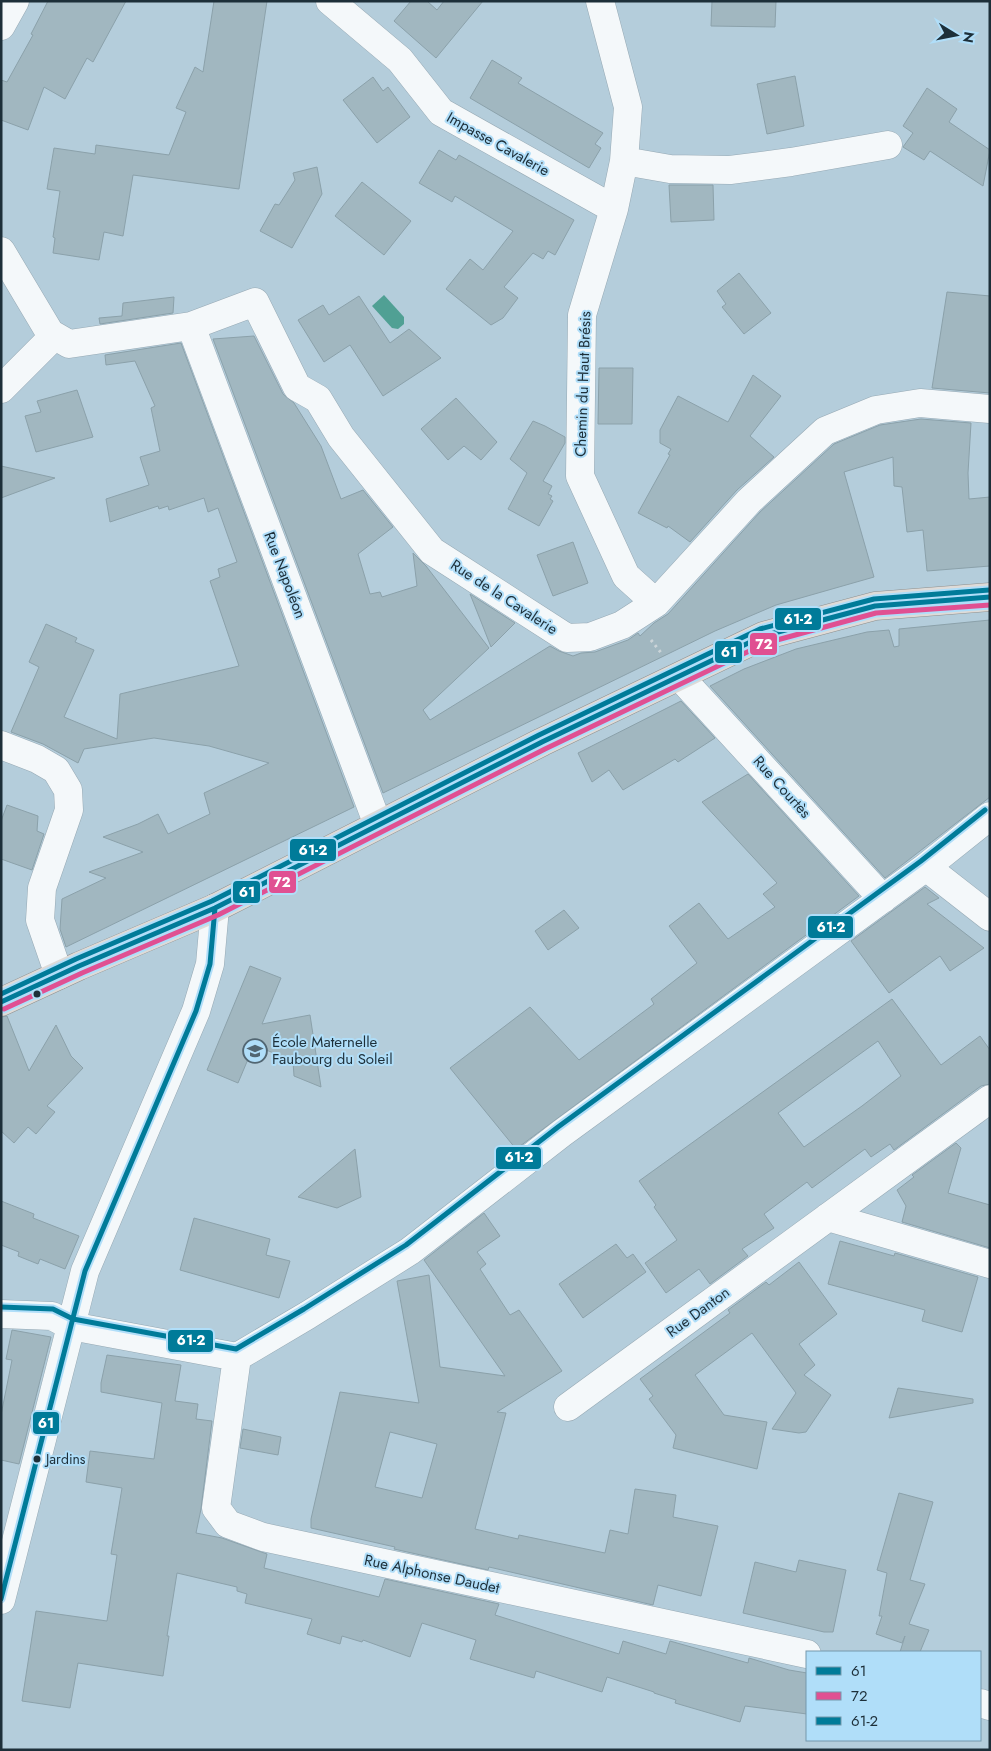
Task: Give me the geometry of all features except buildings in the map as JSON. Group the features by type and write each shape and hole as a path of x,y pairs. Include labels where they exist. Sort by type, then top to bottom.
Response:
{"main road":[{"path":"1,1002 215,908 542,742 763,636 876,606 990,597"}],"street":[{"path":"1,26 15,1"},
{"name":"Impasse Cavalerie","path":"330,1 400,60 441,112 614,209"},
{"name":"Chemin du Haut Brésis","path":"600,1 628,107 624,161 614,209 582,315 580,476 626,576 656,603"},
{"path":"624,161 670,168 730,170 791,162 888,145"},
{"path":"1,250 50,333 69,344 191,326"},
{"name":"Rue de la Cavalerie","path":"191,326 256,302 297,387 318,399 342,437 432,551 567,638 590,637 622,625 656,603 749,501 825,431 876,410 920,403 990,409"},
{"name":"Rue Napoléon","path":"191,326 378,824"},
{"path":"1,389 54,336"},
{"name":"Rue Courtès","path":"680,676 883,898"},
{"path":"1,745 37,759 56,770 68,790 69,810 42,888 40,920 59,975"},
{"path":"1,1314 52,1316 71,1326 237,1357 410,1251 562,1133 926,867 990,816"},
{"path":"926,867 990,917"},
{"path":"1,1600 86,1271 196,1011 210,964 215,908"},
{"name":"Rue Danton","path":"568,1407 990,1099"},
{"path":"828,1217 990,1264"},
{"name":"Rue Alphonse Daudet","path":"237,1357 216,1508 228,1524 273,1539 806,1654"}],"path":[{"path":"633,618 680,676"}],"shaded area":[{"path":"384,295 404,317 404,324 398,329 392,328 372,306"}],"transit line":[{"name":"61-2","path":"1,994 76,959 212,901 539,735 760,629 874,599 989,590"},
{"name":"61","path":"1,1002 79,966 215,908 542,742 763,636 875,606 990,597"},
{"name":"72","path":"4,1009 82,973 218,915 545,749 766,643 876,613 990,605"},
{"name":"61-2","path":"1,1307 53,1309 73,1319 236,1349 406,1245 558,1127 921,861 985,810"},
{"name":"61","path":"1,1599 85,1271 196,1011 210,964 215,908"}],"place":[{"name":"École Maternelle Faubourg du Soleil","path":"255,1051"},
{"name":"Jardins","path":"37,1459"}]}
